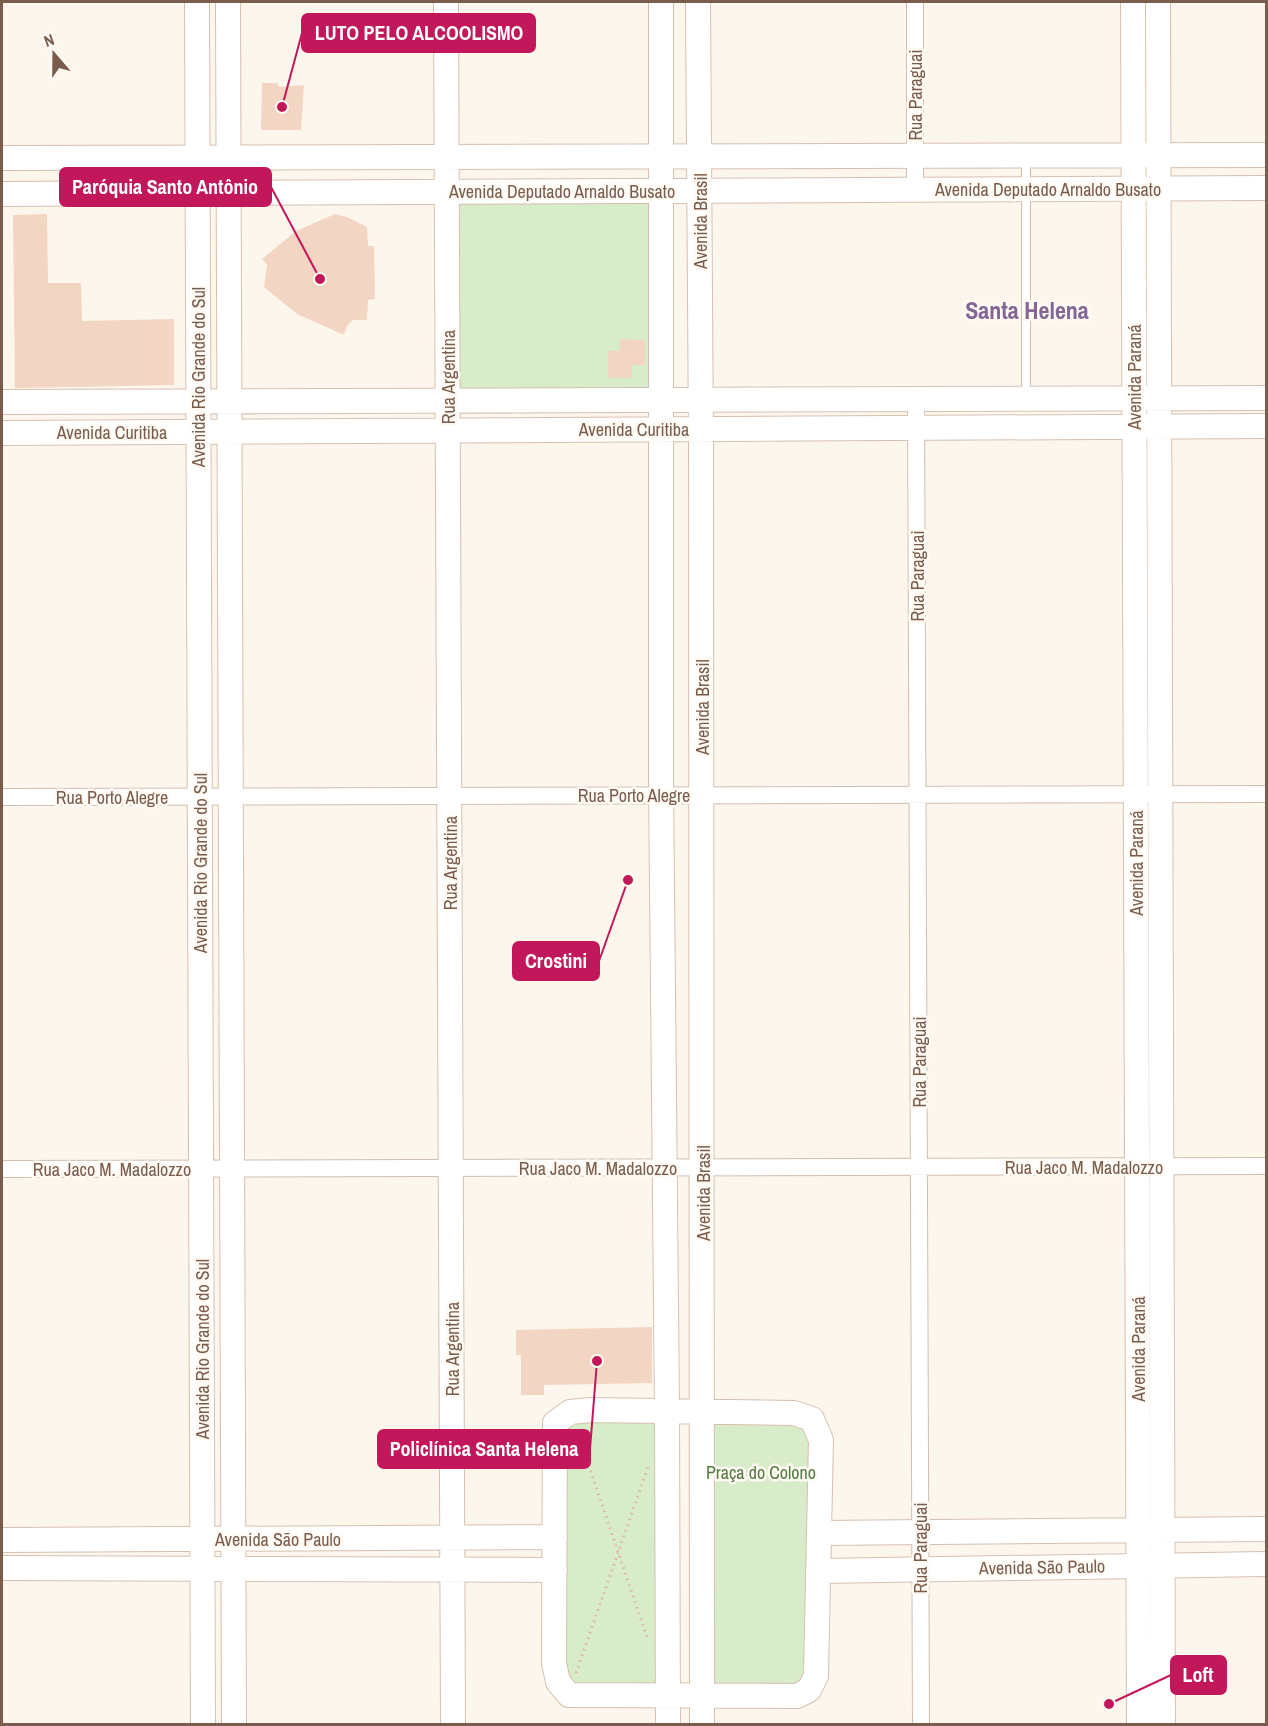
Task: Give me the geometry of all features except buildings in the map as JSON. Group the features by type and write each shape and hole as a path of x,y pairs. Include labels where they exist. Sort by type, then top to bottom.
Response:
{"street":[{"name":"Avenida Rio Grande do Sul","path":"197,2 203,1725"},
{"name":"Avenida Rio Grande do Sul","path":"228,2 234,1725"},
{"name":"Rua Argentina","path":"446,2 453,1725"},
{"path":"661,2 661,795 668,1725"},
{"name":"Avenida Brasil","path":"698,2 703,1167 702,1725"},
{"name":"Rua Paraguai","path":"915,2 915,189"},
{"name":"Avenida Paraná","path":"1133,2 1139,1725"},
{"name":"Avenida Paraná","path":"1158,2 1163,1725"},
{"name":"Avenida Deputado Arnaldo Busato","path":"2,158 1266,155"},
{"name":"Avenida Deputado Arnaldo Busato","path":"2,194 1266,188"},
{"path":"1134,285 1159,284"},
{"name":"Avenida Curitiba","path":"2,402 1266,398"},
{"name":"Rua Paraguai","path":"916,399 921,1725"},
{"name":"Avenida Curitiba","path":"2,433 1266,426"},
{"path":"1135,562 1160,562"},
{"name":"Rua Porto Alegre","path":"2,797 1266,794"},
{"name":"Rua Jaco M. Madalozzo","path":"2,1169 1266,1166"},
{"path":"591,1410 703,1412 794,1413 812,1419 821,1440 816,1676 809,1690 797,1696 569,1695 558,1682 554,1663 555,1423 570,1412 591,1410"},
{"name":"Avenida São Paulo","path":"819,1533 1266,1529"},
{"name":"Avenida São Paulo","path":"2,1540 555,1538"},
{"name":"Avenida São Paulo","path":"818,1571 1266,1564"},
{"name":"Avenida São Paulo","path":"2,1568 555,1570"}],"lane":[{"path":"1026,156 1026,399"}],"path":[{"path":"570,1412 648,1640"},
{"path":"569,1695 648,1465"}],"green space":[{"path":"452,197 657,199 658,396 453,395"},
{"name":"Praça do Colono","path":"662,1416 662,1689 574,1690 563,1679 561,1428 569,1419"},
{"name":"Praça do Colono","path":"708,1417 794,1418 816,1441 805,1685 708,1690"}],"place":[{"name":"LUTO PELO ALCOOLISMO","path":"282,107"},
{"name":"Paróquia Santo Antônio","path":"320,279"},
{"name":"Crostini","path":"628,880"},
{"name":"Policlínica Santa Helena","path":"597,1361"},
{"name":"Loft","path":"1109,1704"}],"district":[{"name":"Santa Helena","path":"1027,310"}]}
